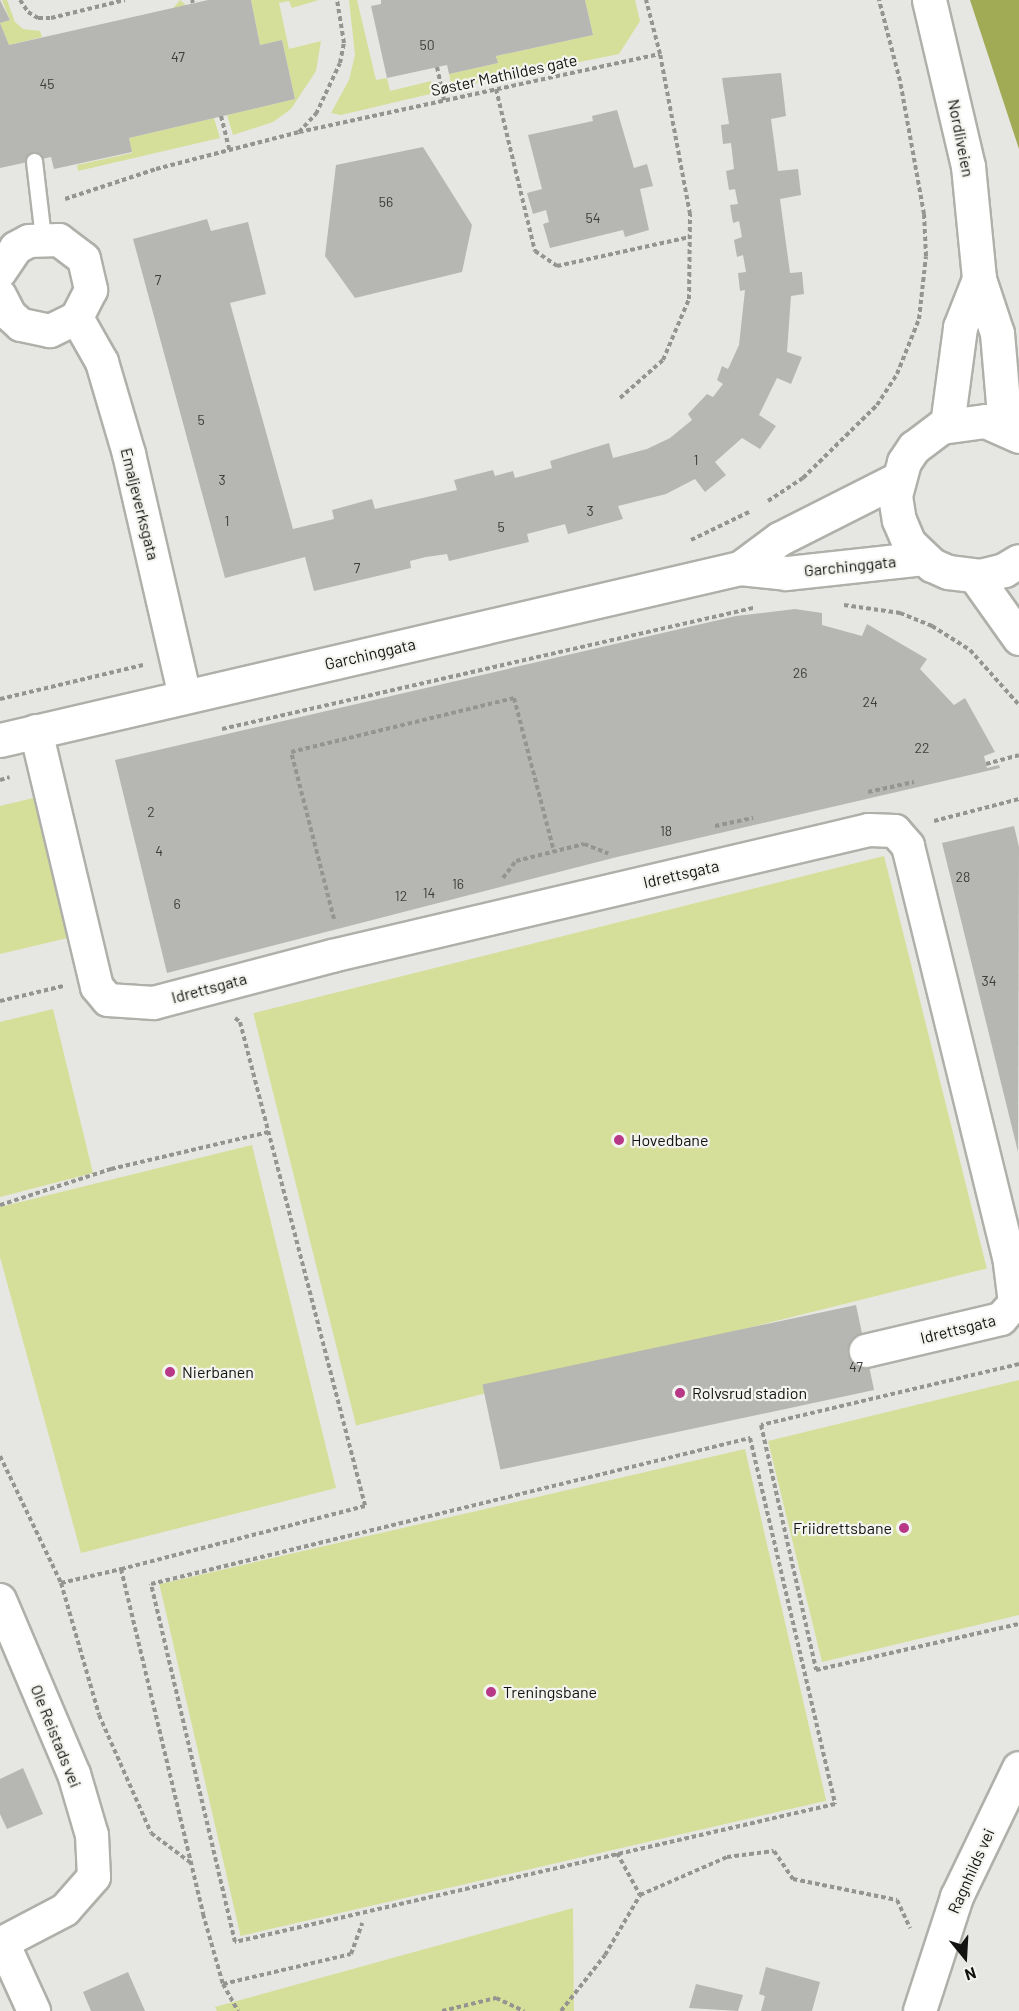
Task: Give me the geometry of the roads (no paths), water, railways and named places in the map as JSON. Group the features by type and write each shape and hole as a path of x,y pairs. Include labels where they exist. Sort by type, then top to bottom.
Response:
{"street":[{"name":"Nordliveien","path":"929,0 968,166 979,279 997,333 1012,431"},
{"path":"0,272 16,248 42,223 84,259 91,290 77,318 65,327 35,330 10,315 0,295"},
{"name":"Nordliveien","path":"947,425 960,327 979,279"},
{"name":"Emaljeverksgata","path":"77,318 102,362 129,454 185,696"},
{"path":"1012,431 976,421 947,425 914,447 898,479 898,520 909,543 924,558 948,572 975,576 1004,570 1019,561"},
{"name":"Garchinggata","path":"740,568 779,539 898,479"},
{"name":"Garchinggata","path":"0,740 740,568 786,573 924,558"},
{"path":"975,576 1019,638"},
{"name":"Idrettsgata","path":"36,731 96,979 108,1000 154,1003 332,956 869,830 895,831 908,846 1009,1256 1015,1304 1001,1319 866,1351"},
{"name":"Ole Reistads vei","path":"0,1600 74,1774 92,1835 94,1877 65,1910 2,1944"},
{"name":"Ragnhilds vei","path":"920,2011 957,1897 1019,1768"},
{"path":"2,1944 34,2011"}],"lane":[{"path":"34,160 42,223"}],"place":[{"name":"Hovedbane","path":"619,1140"},
{"name":"Nierbanen","path":"170,1372"},
{"name":"Rolvsrud stadion","path":"680,1393"},
{"name":"Friidrettsbane","path":"904,1528"},
{"name":"Treningsbane","path":"491,1692"}]}
